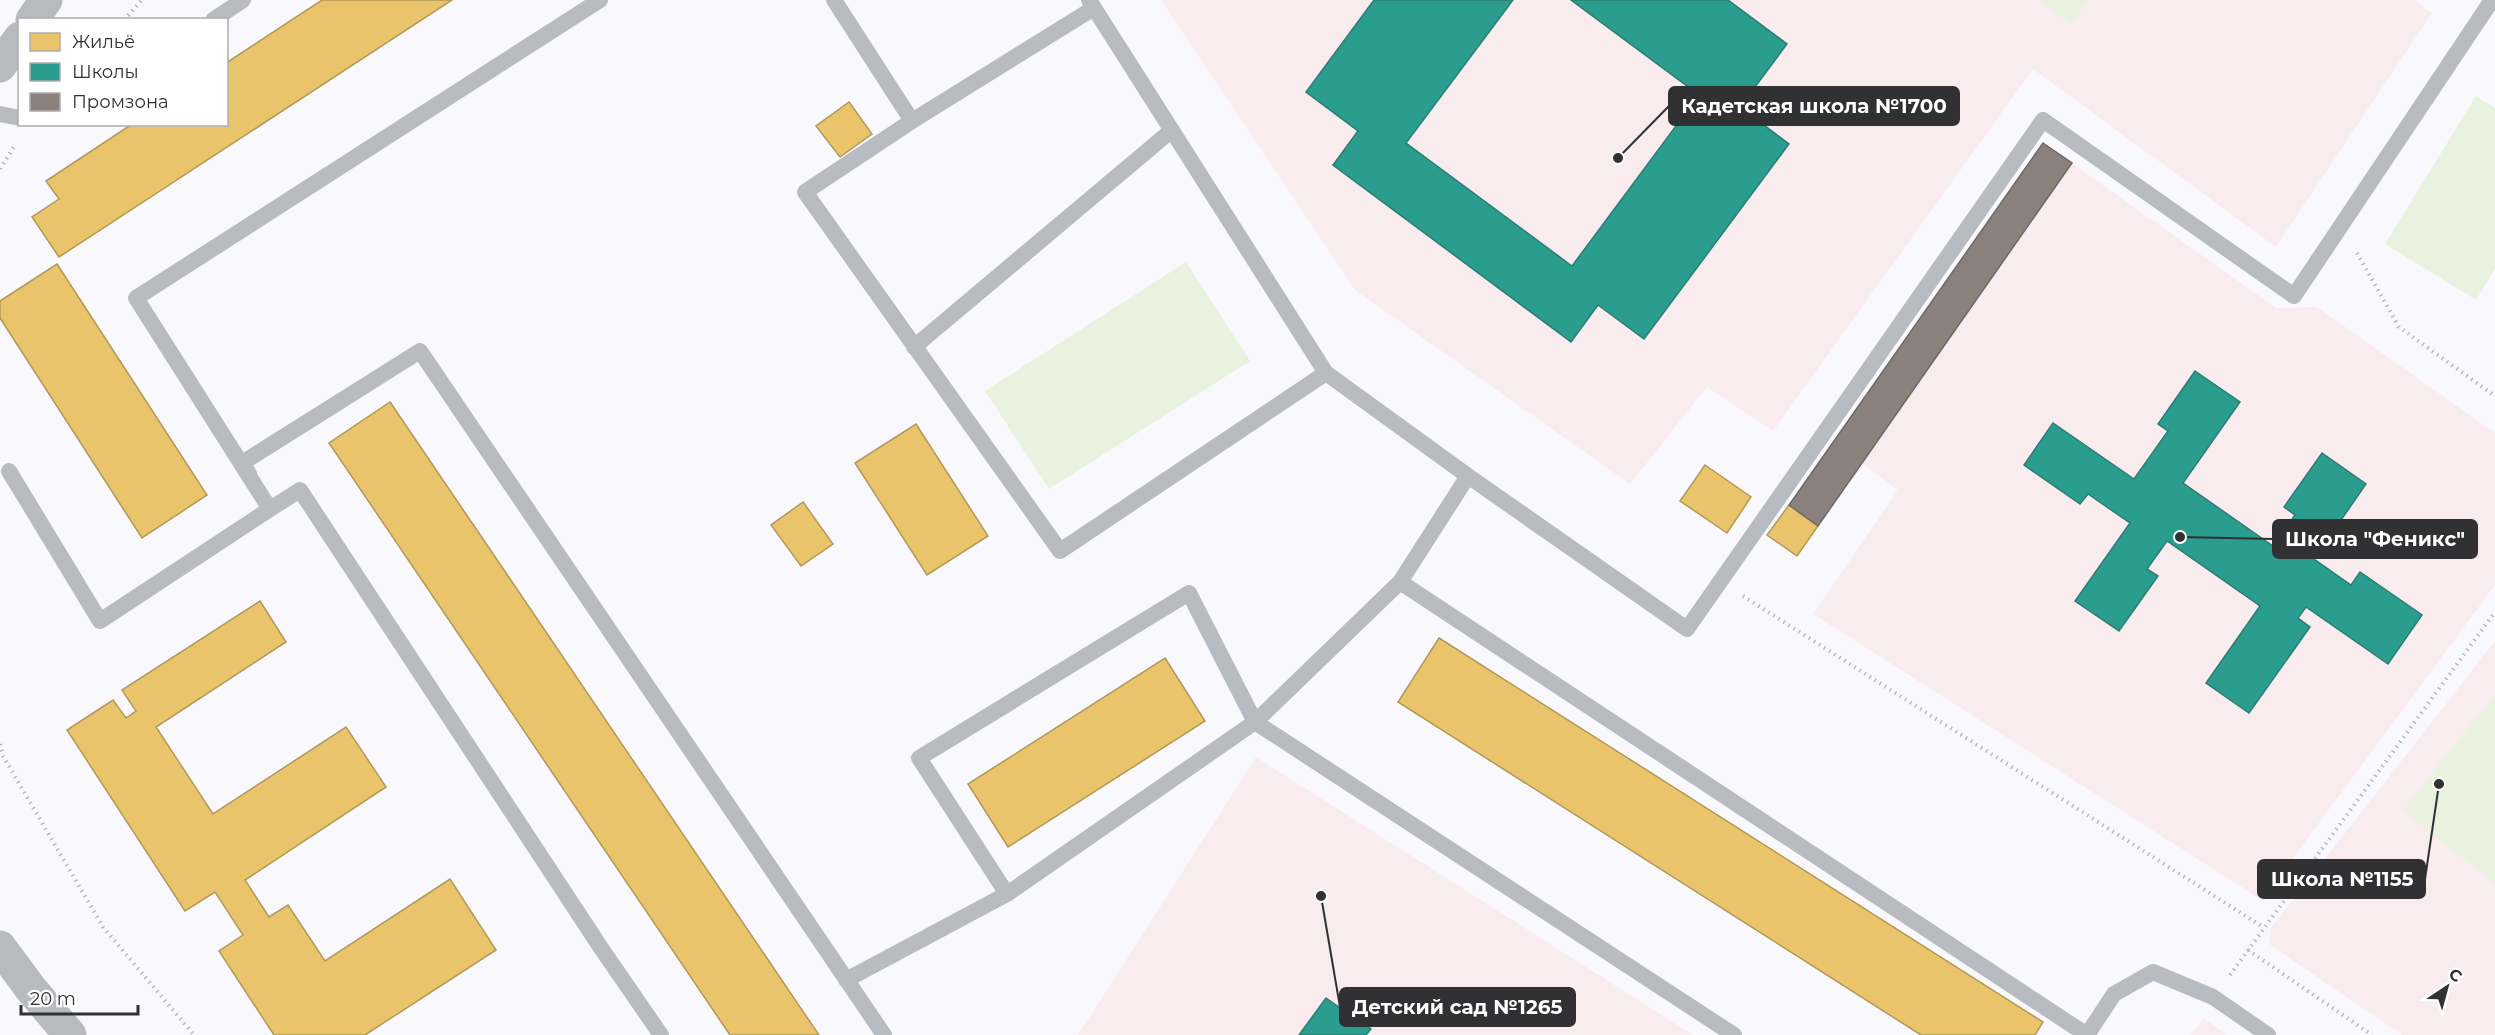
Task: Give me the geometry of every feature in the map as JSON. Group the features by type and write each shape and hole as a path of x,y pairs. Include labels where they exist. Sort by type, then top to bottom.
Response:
{"main road":[{"path":"33,18 46,0"},
{"path":"0,66 18,41"},
{"path":"0,947 31,989 70,1035"}],"lane":[{"path":"216,18 243,0"},
{"path":"270,509 136,298 600,0"},
{"path":"834,0 912,121"},
{"path":"1326,373 1060,551 805,192 1091,4 1326,373 1468,476 1687,629 2043,120 2294,296 2492,0"},
{"path":"0,114 18,118"},
{"path":"914,347 1172,130"},
{"path":"270,509 242,463 420,351 884,1035"},
{"path":"9,471 100,621 300,490 601,948 661,1035"},
{"path":"846,980 1007,894 1255,722 1400,582 1468,476"},
{"path":"1400,582 2087,1035 2114,994 2153,972 2213,997 2268,1035"},
{"path":"1007,894 919,758 1190,593 1255,722 1734,1035"}],"path":[{"path":"126,18 142,0"},
{"path":"2341,225 2399,327 2495,396"},
{"path":"1720,582 2263,927"},
{"path":"2213,997 2495,612"},
{"path":"0,744 3,756 103,927 194,1035"},
{"path":"2248,950 2372,1035"}],"shaded area":[{"path":"1161,0 2414,0 2432,13 2276,247 2033,69 1773,431 1707,387 1630,484 1355,290"},
{"path":"2072,163 2276,308 2317,307 2495,433 2495,585 2262,900 1813,614 1898,490 1862,463"},
{"path":"2495,641 2495,1035 2402,1035 2269,944 2271,928"},
{"path":"1256,757 1693,1035 1078,1035"},
{"path":"2203,1018 2228,1035 2191,1035"}],"green space":[{"path":"2037,0 2088,0 2071,24"},
{"path":"2476,96 2495,108 2495,269 2476,300 2385,244"},
{"path":"1186,262 1250,361 1049,489 985,391"},
{"path":"2495,694 2495,884 2403,810"}],"building: Жильё":[{"path":"322,0 452,0 59,257 32,217 59,199 46,181 129,126 228,126 228,62"},
{"path":"849,102 872,134 840,157 816,126"},
{"path":"57,264 207,495 142,538 0,318 0,301"},
{"path":"390,402 819,1035 730,1035 329,443"},
{"path":"916,424 988,536 927,575 855,463"},
{"path":"1705,465 1751,497 1727,533 1680,501"},
{"path":"803,502 833,544 801,566 771,525"},
{"path":"1789,505 1818,526 1797,556 1767,535"},
{"path":"260,601 286,642 156,727 213,814 346,727 386,787 245,880 269,917 288,905 325,961 450,879 496,950 365,1035 274,1035 219,951 243,935 215,892 185,911 67,730 113,700 126,718 136,711 122,690"},
{"path":"1439,638 2043,1022 2035,1035 1921,1035 1398,702"},
{"path":"1165,658 1205,721 1008,847 968,784"}],"building: Школы":[{"path":"1374,0 1513,0 1406,143 1572,266 1699,95 1571,0 1728,0 1787,44 1740,107 1789,144 1644,339 1598,305 1571,342 1333,165 1358,131 1306,92"},
{"path":"2195,371 2240,402 2183,483 2273,546 2295,515 2284,507 2322,453 2366,484 2314,559 2351,585 2360,572 2422,615 2388,664 2306,607 2298,618 2310,627 2249,713 2206,683 2260,606 2167,541 2147,569 2158,576 2119,631 2075,601 2130,523 2088,494 2080,504 2024,465 2053,423 2134,479 2168,431 2158,424"},
{"path":"1326,998 1371,1029 1366,1035 1299,1035"}],"building: Промзона":[{"path":"2043,143 2072,163 1818,526 1789,505"}],"place":[{"name":"Кадетская школа №1700","path":"1618,158"},
{"name":"Школа \"Феникс\"","path":"2180,537"},
{"name":"Школа №1155","path":"2439,784"},
{"name":"Детский сад №1265","path":"1321,896"}]}
